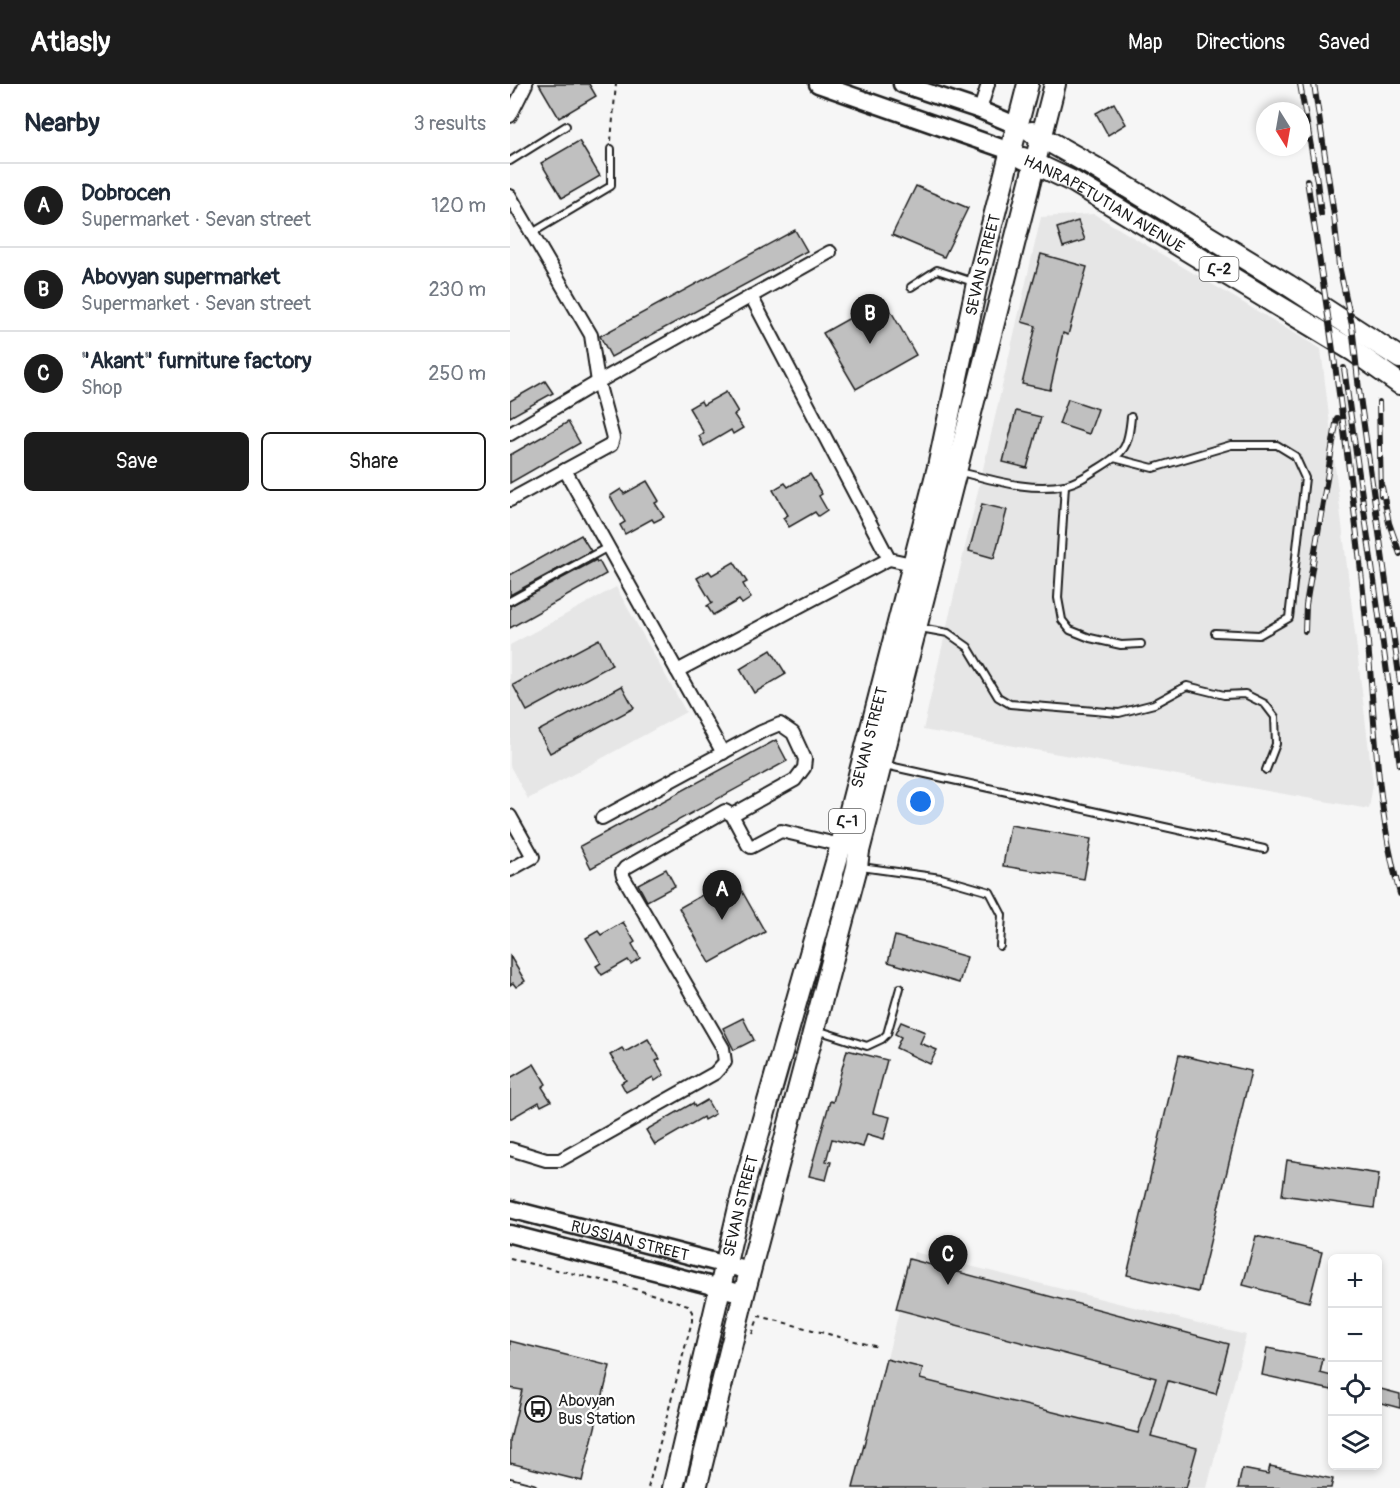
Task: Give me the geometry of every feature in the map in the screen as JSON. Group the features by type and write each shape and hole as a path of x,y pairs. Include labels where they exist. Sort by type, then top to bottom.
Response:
{"main road":[{"name":"HANRAPETUTIAN AVENUE","path":"818,84 1010,152 1074,182 1355,352 1400,384"},
{"name":"HANRAPETUTIAN AVENUE","path":"902,84 980,110 1041,136 1336,314 1400,358"},
{"name":"Հ-1","path":"1018,126 1028,84"},
{"name":"Հ-1","path":"1041,136 1054,84"},
{"name":"SEVAN STREET","path":"673,1488 719,1287 766,1106 882,765 917,627 976,284 1018,126"},
{"name":"SEVAN STREET","path":"696,1488 744,1294 814,1029 912,564 946,469 1041,136"},
{"name":"RUSSIAN STREET","path":"510,1209 750,1271"},
{"name":"RUSSIAN STREET","path":"510,1234 744,1294"}],"street":[{"path":"510,116 526,84"},
{"path":"980,110 988,84"},
{"path":"510,196 591,335 598,382 613,438 611,445 510,500"},
{"path":"510,434 830,252"},
{"path":"751,296 889,559"},
{"path":"565,470 723,753"},
{"path":"677,671 889,559 912,564"},
{"path":"602,818 780,724 793,733 805,759 804,768 795,780 732,815"},
{"path":"510,1149 546,1160 560,1161 715,1072 725,1062 723,1048 622,876 625,868 725,811 732,815 751,847 781,831 852,854"},
{"path":"510,816 533,857 510,870"}],"lane":[{"path":"510,161 566,126"},
{"path":"531,233 611,186 610,149"},
{"path":"911,287 937,270 976,284"},
{"path":"946,469 1026,487 1065,485 1080,480 1124,449 1129,440 1131,417"},
{"path":"1114,458 1153,468 1231,445 1277,445 1295,456 1305,478 1289,618 1259,635 1215,633"},
{"path":"1065,485 1058,598 1062,620 1070,630 1090,638 1121,645 1141,644"},
{"path":"510,601 608,546"},
{"path":"917,627 948,633 968,647 998,697 1010,704 1119,713 1154,704 1187,686 1224,695 1245,694 1266,704 1275,717 1276,744 1266,770"},
{"path":"882,765 1264,849"},
{"path":"852,854 990,892 1002,915 1000,945"},
{"path":"814,1029 867,1046 882,1040 887,1034 900,988"},
{"path":"510,1482 532,1488"}],"path":[{"path":"610,149 616,84"},
{"path":"510,1259 618,1284 688,1305 692,1312 692,1321 648,1488"},
{"path":"752,1336 759,1316 878,1347"}],"shaded area":[{"path":"1136,204 1323,319 1320,324 1133,209"},
{"path":"1094,214 1321,349 1373,784 1369,809 923,730 1041,217"},
{"path":"616,587 686,712 528,799 510,766 510,645"},
{"path":"914,1252 1246,1335 1207,1488 854,1488"}],"building":[{"path":"539,84 589,84 596,96 559,118"},
{"path":"1114,103 1126,124 1108,135 1096,113"},
{"path":"579,141 600,176 562,198 541,163"},
{"path":"916,186 968,208 944,257 892,235"},
{"path":"1078,221 1085,240 1063,247 1057,228"},
{"path":"795,230 807,251 611,357 600,336"},
{"path":"1041,254 1087,267 1068,335 1063,333 1050,390 1022,384 1036,326 1022,322"},
{"path":"884,299 916,355 856,389 823,333"},
{"path":"545,381 553,393 510,417 510,401"},
{"path":"726,392 738,412 734,415 743,428 733,434 731,430 704,446 699,436 704,433 689,408 701,401 703,405"},
{"path":"1068,399 1098,409 1089,434 1059,424"},
{"path":"1016,411 1041,417 1027,468 1003,462"},
{"path":"568,422 580,443 510,483 510,455"},
{"path":"810,474 822,494 819,496 827,510 818,516 815,512 789,527 783,518 788,515 773,490 785,483 788,487"},
{"path":"647,481 659,501 655,503 664,517 654,522 652,519 625,534 620,525 625,522 610,496 621,489 624,494"},
{"path":"982,504 1007,510 994,558 969,551"},
{"path":"581,535 591,551 510,595 510,575"},
{"path":"596,560 599,561 606,574 510,628 510,606"},
{"path":"734,562 747,582 743,584 751,598 742,604 739,600 713,615 707,606 712,603 697,578 709,571 712,575"},
{"path":"599,639 612,665 527,711 513,685"},
{"path":"771,650 786,674 754,693 740,669"},
{"path":"622,686 634,708 550,753 538,731"},
{"path":"776,740 787,761 591,868 580,846"},
{"path":"1010,825 1091,839 1084,879 1003,866"},
{"path":"666,869 675,886 647,901 638,884"},
{"path":"734,877 765,932 710,963 679,908"},
{"path":"623,922 635,942 632,944 640,958 631,964 628,960 602,975 596,966 601,963 586,938 598,931 601,935"},
{"path":"895,936 967,957 959,983 888,962"},
{"path":"510,956 525,981 516,987 513,983 510,985"},
{"path":"743,1018 754,1040 734,1050 723,1028"},
{"path":"901,1022 925,1032 920,1043 937,1050 930,1064 896,1048 901,1037 895,1034"},
{"path":"648,1039 660,1059 656,1061 664,1075 655,1081 653,1077 626,1092 621,1083 626,1080 610,1055 622,1048 625,1052"},
{"path":"847,1050 887,1060 873,1113 890,1117 884,1139 867,1134 863,1147 832,1139 826,1161 831,1162 826,1180 809,1176"},
{"path":"1179,1055 1251,1071 1198,1292 1127,1275"},
{"path":"534,1064 546,1084 542,1087 551,1101 541,1106 539,1102 510,1119 510,1078"},
{"path":"707,1100 715,1114 704,1120 703,1117 655,1145 646,1130 693,1103 695,1107"},
{"path":"1287,1160 1379,1174 1374,1208 1282,1195"},
{"path":"1256,1236 1322,1252 1309,1302 1243,1285"},
{"path":"909,1259 1229,1344 1216,1394 1168,1381 1151,1436 1197,1448 1186,1488 853,1488 886,1359 923,1368 920,1379 1138,1433 1156,1378 896,1309"},
{"path":"510,1341 610,1366 582,1481 510,1463 510,1440 522,1390 510,1388"},
{"path":"1267,1348 1323,1359 1320,1373 1328,1375 1328,1389 1262,1375"},
{"path":"1382,1389 1400,1394 1400,1408 1382,1403"},
{"path":"1270,1466 1333,1479 1331,1488 1238,1488 1242,1469 1268,1474"}],"railway":[{"path":"1300,84 1321,214"},
{"path":"1314,84 1334,215 1339,266 1352,325 1400,682"},
{"path":"1307,180 1347,449 1365,611 1380,789 1391,859 1400,894"},
{"path":"1344,368 1400,765"},
{"path":"1379,402 1381,495"},
{"path":"1305,631 1306,605 1337,418"},
{"path":"1382,487 1389,523 1400,554"}],"place":[{"name":"Abovyan supermarket","path":"870,344"},
{"name":"Dobrocen","path":"722,920"},
{"name":"\"Akant\" furniture factory","path":"948,1285"},
{"name":"Abovyan Bus Station","path":"538,1409"}]}
